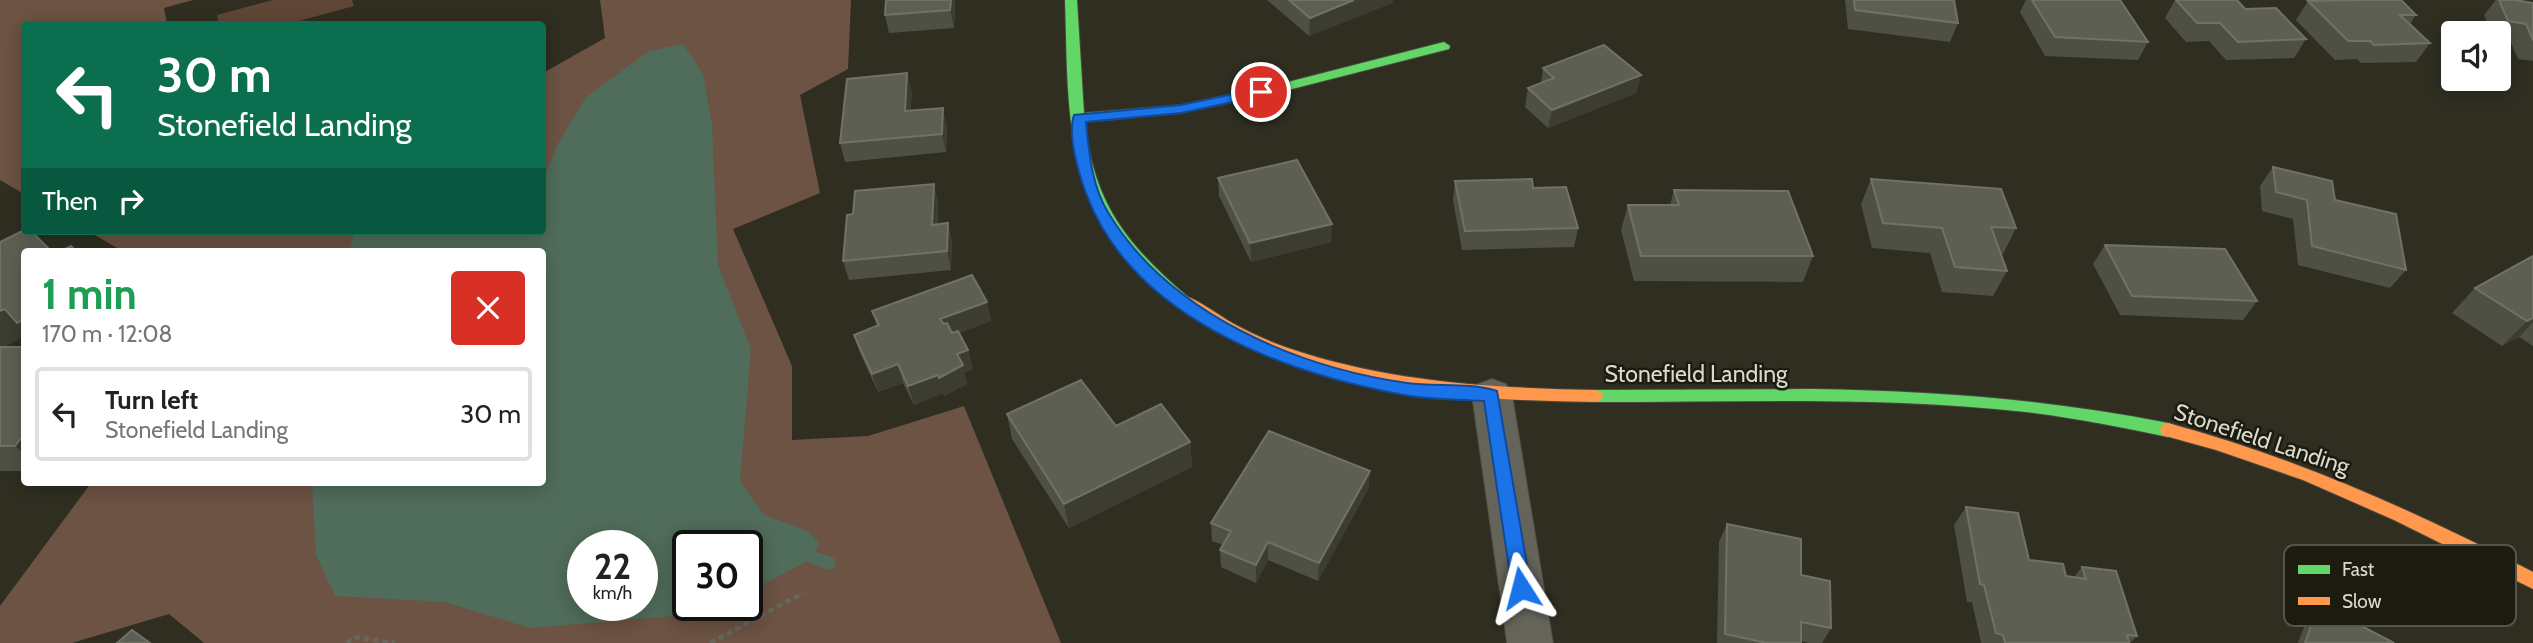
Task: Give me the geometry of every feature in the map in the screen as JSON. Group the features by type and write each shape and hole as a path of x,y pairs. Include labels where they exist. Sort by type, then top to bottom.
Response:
{"street":[{"name":"Stonefield Landing","path":"1071,0 1083,166 1101,214 1134,261 1184,304 1248,341 1323,371 1407,389 1492,395 1945,398 2058,408 2141,423 2241,450 2355,493 2466,545"},
{"path":"1079,118 1181,109 1288,86 1444,46"},
{"path":"1492,395 1530,643"},
{"name":"Stonefield Landing","path":"2516,572 2533,581"}],"path":[{"path":"710,643 803,593"},
{"path":"347,643 353,637 395,643"}],"shaded area":[{"path":"0,0 193,0 164,8 166,21 21,21 21,192 0,180"},
{"path":"273,0 352,0 354,6 299,21 218,21 217,15"},
{"path":"600,0 851,0 848,69 800,95 820,193 733,229 792,366 792,440 868,436 964,406 1061,643 204,643 169,614 72,643 0,643 0,606 89,486 546,486 546,248 117,248 95,235 546,235 546,71 605,38"},
{"path":"683,44 703,74 712,125 718,265 751,349 740,481 764,515 808,531 819,543 814,558 763,584 763,530 672,530 672,616 658,617 658,530 567,530 567,621 613,621 530,628 445,602 335,596 316,555 312,486 546,486 546,248 351,248 353,235 546,235 546,174 555,149 586,97 649,51"}],"building":[{"path":"886,0 951,0 950,10 885,15"},
{"path":"1289,0 1354,0 1310,18"},
{"path":"1854,0 1954,0 1958,23 1855,10"},
{"path":"2032,0 2120,0 2148,42 2055,37"},
{"path":"2176,0 2237,0 2245,9 2276,8 2306,39 2238,42 2220,23 2197,23"},
{"path":"2401,0 2416,15 2400,15 2430,43 2374,45 2370,41 2348,41 2308,1"},
{"path":"2499,0 2533,3 2533,40 2526,24 2508,21"},
{"path":"1604,45 1641,75 1552,110 1528,88 1554,78 1543,68"},
{"path":"907,73 905,111 943,108 942,134 840,143 847,79"},
{"path":"1297,160 1332,224 1250,243 1218,178"},
{"path":"2273,167 2332,181 2335,200 2396,214 2406,270 2312,246 2307,200 2276,192"},
{"path":"1532,179 1533,188 1566,187 1578,228 1465,231 1455,181"},
{"path":"1871,179 2001,189 2016,228 1991,227 2007,271 1955,267 1942,228 1883,223"},
{"path":"934,184 932,225 948,223 947,251 843,261 847,215 853,214 855,191"},
{"path":"1674,190 1788,191 1813,256 1641,256 1628,205 1679,205"},
{"path":"21,232 21,235 35,235 48,248 21,248 21,321 17,323 5,309 0,311 0,242"},
{"path":"2105,245 2225,249 2257,301 2132,296"},
{"path":"2533,256 2533,318 2527,321 2475,288"},
{"path":"972,275 987,302 940,319 944,324 947,323 952,333 958,331 968,350 957,354 963,365 939,378 938,375 908,386 898,364 872,374 854,335 879,325 872,311"},
{"path":"0,347 21,347 21,438 15,446 0,446"},
{"path":"1081,380 1116,426 1161,404 1190,442 1064,504 1007,414"},
{"path":"1269,431 1370,471 1319,563 1268,542 1256,565 1220,550 1231,531 1211,523"},
{"path":"1966,507 2018,513 2029,560 2063,564 2066,576 2086,579 2082,567 2116,571 2137,636 2127,635 2129,643 2005,643 2003,635 1996,633 1984,585 1980,584"},
{"path":"1727,524 1801,539 1801,575 1830,581 1831,628 1801,622 1801,643 1767,643 1725,634"},
{"path":"2311,626 2361,626 2394,643 2305,643"},
{"path":"132,630 150,643 117,643"}],"waterway":[{"path":"814,558 829,563"}],"traffic: fast":[{"path":"1071,0 1079,130 1086,167 1099,203 1118,236 1145,269 1183,301"},
{"path":"1079,118 1181,109 1288,86 1444,46"},
{"path":"1595,396 1811,395 1955,400 2026,406 2168,430"}],"traffic: slow":[{"path":"1183,301 1230,329 1279,351 1330,368 1381,380 1487,393 1595,396"},
{"path":"2168,430 2216,443 2310,475 2463,545"},
{"path":"2516,572 2533,581"}],"route":[{"path":"1261,92 1181,109 1079,118 1083,166 1101,214 1134,261 1184,304 1248,341 1323,371 1407,389 1492,395 1521,588"}]}
